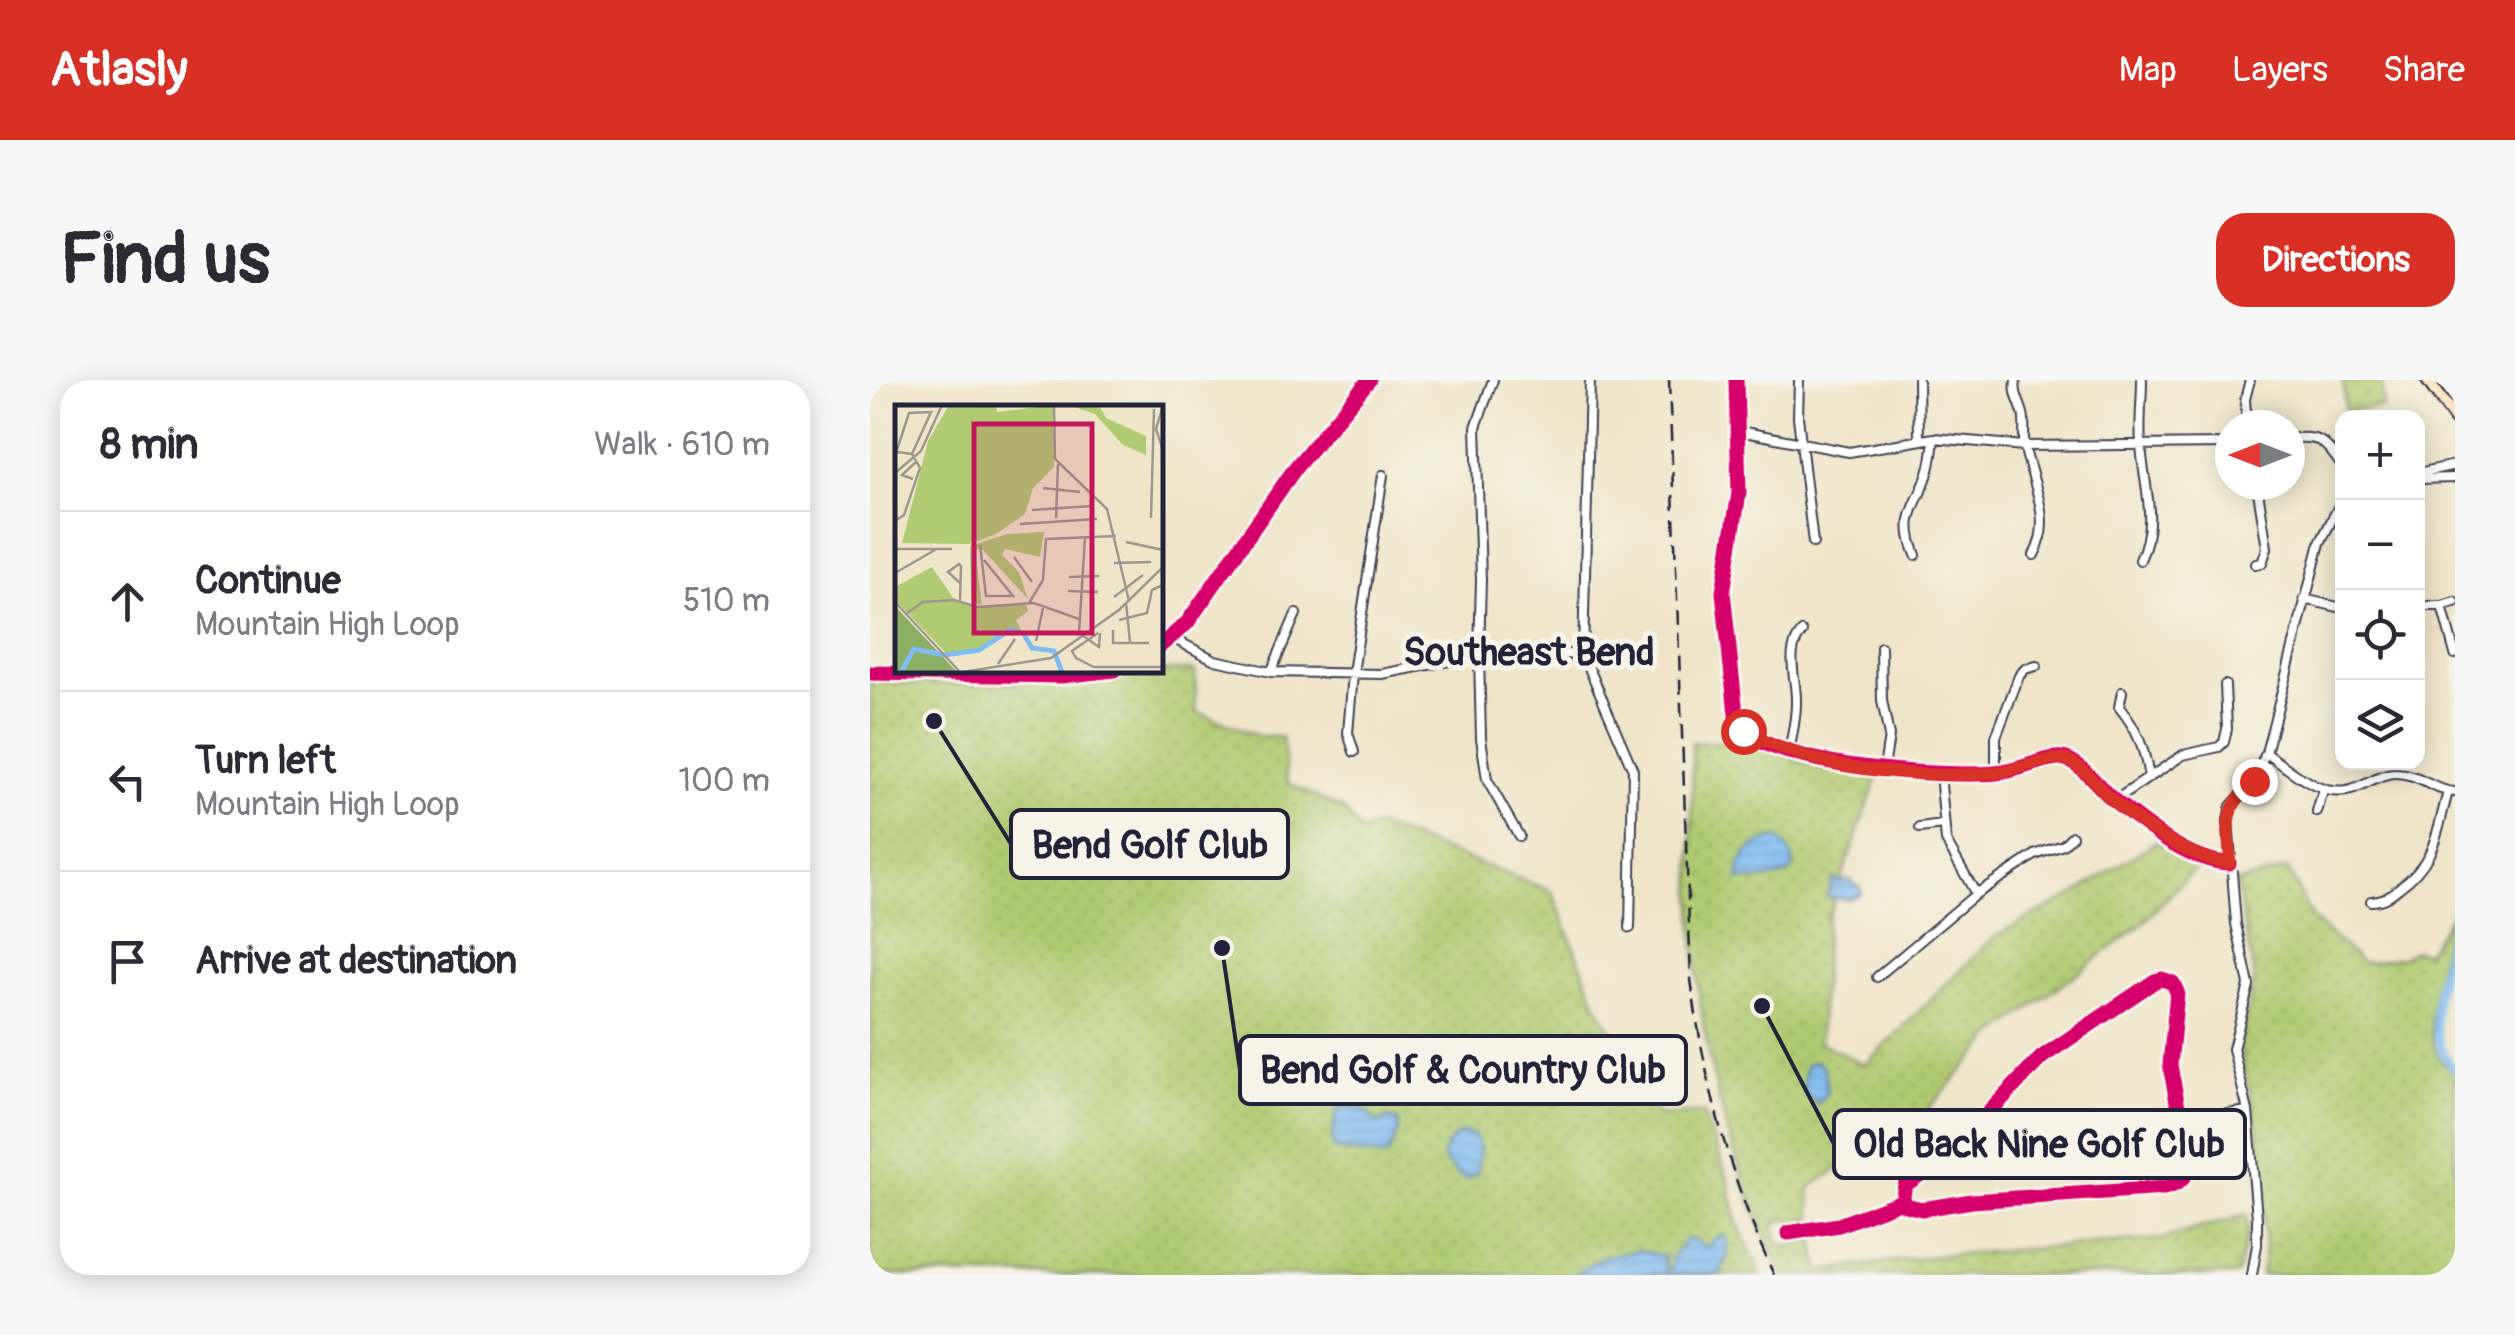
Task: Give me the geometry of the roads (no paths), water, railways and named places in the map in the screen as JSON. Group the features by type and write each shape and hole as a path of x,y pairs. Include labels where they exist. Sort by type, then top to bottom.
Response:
{"street":[{"path":"1162,645 1200,605 1296,467 1369,380"},
{"path":"1493,380 1476,427 1481,738 1487,780 1519,836"},
{"path":"1590,380 1583,654 1633,770 1630,928"},
{"path":"1736,380 1740,493 1723,592 1737,723 1743,731 1790,752 1826,762 1940,773 2026,769 2058,757 2073,762 2114,801 2192,854 2230,863"},
{"path":"1799,380 1801,444 1813,543"},
{"path":"1918,380 1919,438"},
{"path":"2016,380 2024,446 2043,520 2034,555"},
{"path":"2140,560 2152,521 2140,443 2142,380"},
{"path":"2246,410 2250,380"},
{"path":"2427,380 2455,419"},
{"path":"1739,431 1861,452 1919,438 2024,446 2215,444"},
{"path":"2305,437 2320,440 2335,458"},
{"path":"1916,554 1908,520 1929,472 1934,438"},
{"path":"2425,474 2455,465"},
{"path":"1354,752 1348,734 1353,673 1384,475"},
{"path":"2425,476 2455,478"},
{"path":"2256,564 2262,564 2267,548 2259,500"},
{"path":"2252,1275 2257,1218 2248,1111 2233,1049 2249,985 2236,924 2228,821 2231,806 2254,781 2266,753 2289,674 2304,598 2320,543 2335,514"},
{"path":"2304,598 2335,606"},
{"path":"2425,606 2455,602"},
{"path":"2442,606 2455,654"},
{"path":"1271,672 1296,614"},
{"path":"1790,752 1796,701 1792,654 1794,641 1802,632"},
{"path":"1172,638 1238,668 1271,672 1382,674 1478,655 1583,654"},
{"path":"1881,647 1882,701 1889,736 1884,768"},
{"path":"1996,773 1996,737 2019,676 2036,666"},
{"path":"870,673 1061,676 1096,672"},
{"path":"2114,801 2183,756 2224,742 2225,685"},
{"path":"2122,692 2119,707 2136,728 2149,777"},
{"path":"2266,753 2323,791 2348,792 2389,773 2415,775 2451,792 2420,873 2382,901 2371,901"},
{"path":"1940,773 1943,825 1955,862 1976,894"},
{"path":"2316,812 2323,791"},
{"path":"1942,810 1952,811"},
{"path":"1920,828 1943,825"},
{"path":"1877,977 1976,894 2072,836"},
{"path":"2154,981 2173,983 2177,992 2170,1065 2188,1171 2185,1178 2170,1186 1922,1208 1905,1205 1902,1200 1905,1185 1947,1156 2042,1057 2154,981"},
{"path":"2181,1120 2248,1111"},
{"path":"1788,1234 1839,1225 1902,1200"}],"water":[{"path":"1778,838 1794,862 1792,869 1776,877 1739,880 1741,863 1749,851"},
{"path":"1833,878 1839,882 1849,879 1860,887 1861,893 1848,899 1827,897"},
{"path":"1816,1061 1824,1068 1827,1091 1818,1104 1803,1092 1806,1065"},
{"path":"1349,1106 1366,1110 1377,1123 1390,1118 1398,1122 1398,1132 1387,1156 1334,1149 1337,1109"},
{"path":"1459,1133 1473,1134 1480,1146 1477,1173 1467,1179 1443,1159 1445,1147"},
{"path":"1719,1236 1725,1236 1728,1251 1718,1275 1669,1275 1672,1257 1686,1240 1706,1247"},
{"path":"1640,1250 1664,1257 1666,1275 1574,1275 1602,1257"}],"waterway":[{"path":"2455,908 2436,1013 2443,1053 2455,1069"}],"railway":[{"path":"1669,380 1691,979 1703,1056 1721,1130 1744,1203 1774,1275"}],"place":[{"name":"Bend Golf Club","path":"934,721"},
{"name":"Bend Golf & Country Club","path":"1222,948"},
{"name":"Old Back Nine Golf Club","path":"1762,1006"}],"district":[{"name":"Southeast Bend","path":"1529,652"}]}
